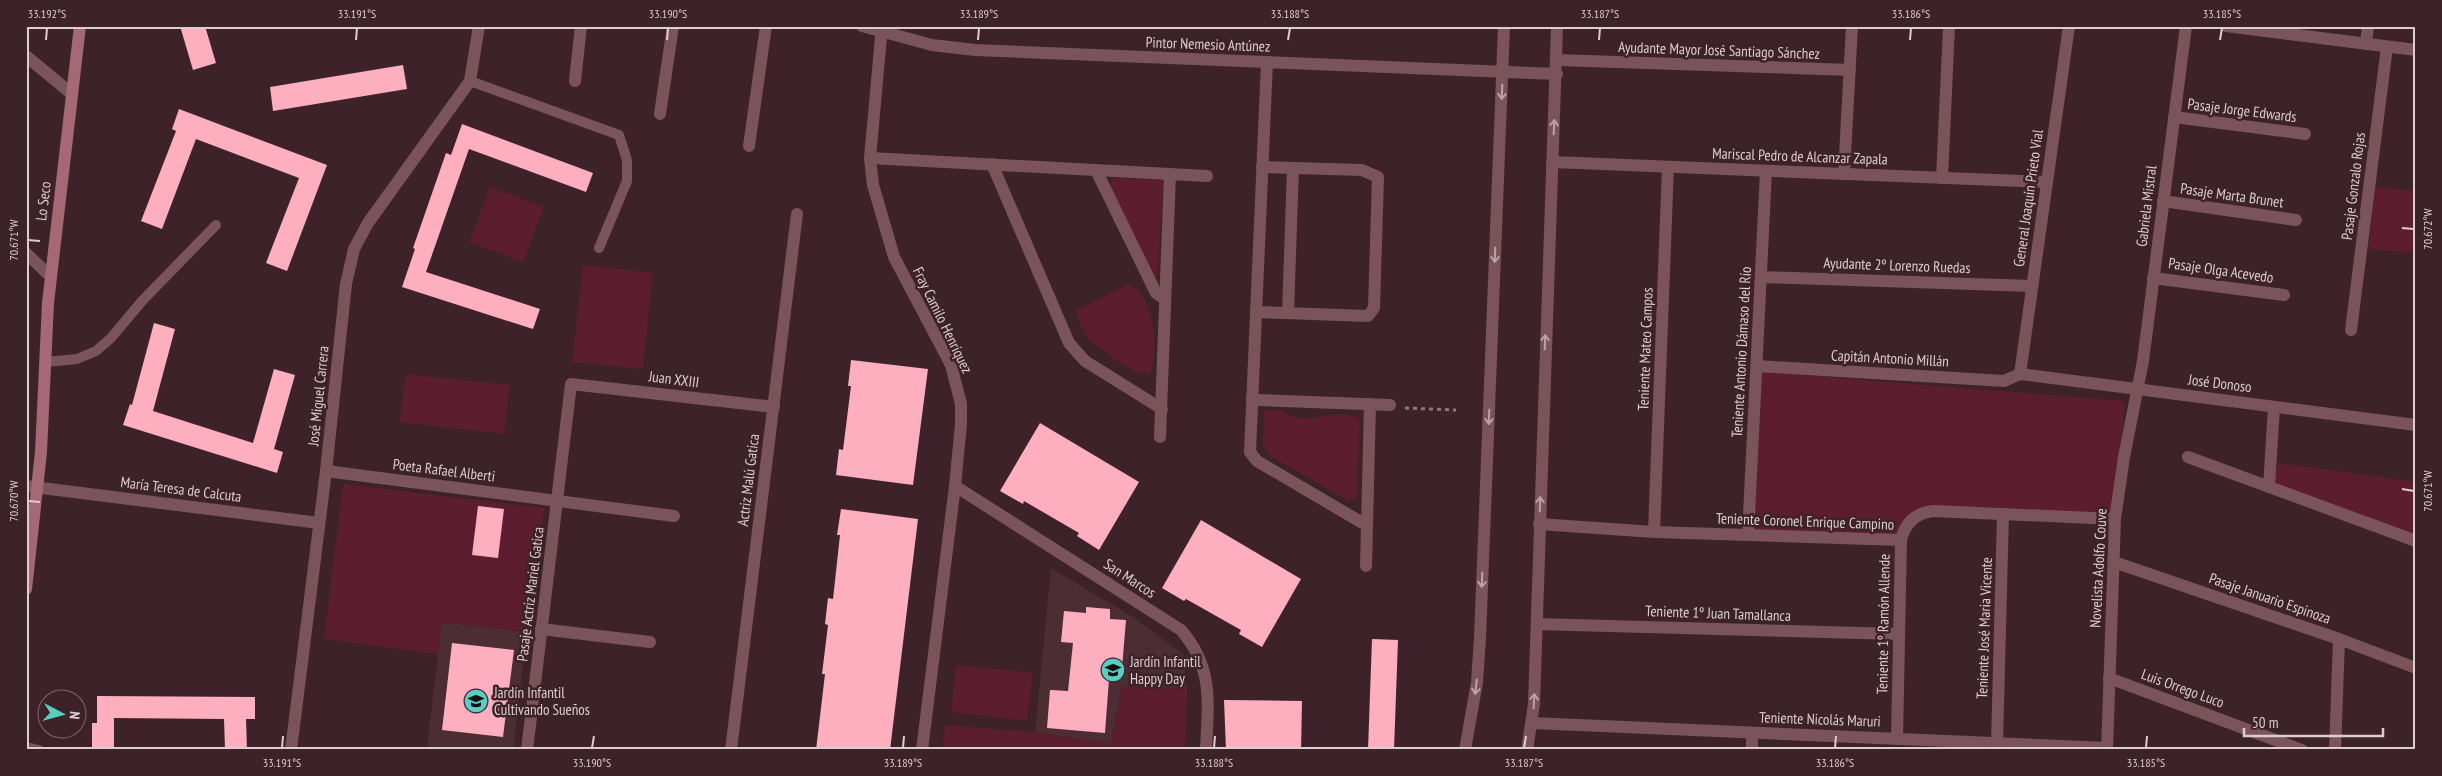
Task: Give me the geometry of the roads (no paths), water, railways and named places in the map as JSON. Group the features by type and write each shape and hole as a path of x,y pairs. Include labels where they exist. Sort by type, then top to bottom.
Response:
{"main road":[{"name":"Lo Seco","path":"26,589 32,486 46,362 51,277 80,26"}],"street":[{"path":"470,81 479,26"},
{"path":"575,81 581,26"},
{"path":"660,114 673,26"},
{"path":"749,146 766,26"},
{"name":"Pintor Nemesio Antúnez","path":"862,26 881,29 932,44 975,50 1556,74"},
{"path":"1465,750 1477,682 1480,638 1504,26"},
{"path":"1527,750 1532,723 1537,624 1557,26"},
{"path":"1844,174 1852,26"},
{"path":"1942,178 1949,26"},
{"name":"General Joaquín Prieto Vial","path":"2020,374 2069,26"},
{"name":"Gabriela Mistral","path":"2137,390 2186,26"},
{"path":"2226,26 2276,30 2416,50"},
{"path":"2366,44 2368,26"},
{"name":"Fray Camilo Henríquez","path":"881,29 870,158 873,185 894,256 950,365 957,384 961,424 922,750"},
{"name":"Pasaje Gonzalo Rojas","path":"2351,330 2387,47"},
{"path":"26,56 72,94"},
{"name":"Ayudante Mayor José Santiago Sánchez","path":"1557,60 1850,70"},
{"path":"1267,62 1250,452 1257,461 1366,525"},
{"name":"José Miguel Carrera","path":"291,750 326,471 346,284 354,249 368,223 470,81"},
{"name":"Pasaje Jorge Edwards","path":"2174,117 2305,134"},
{"path":"870,158 1207,176"},
{"name":"Mariscal Pedro de Alcanzar Zapala","path":"1552,162 2047,182"},
{"path":"992,164 1069,343 1085,361 1162,409"},
{"path":"1256,312 1368,316 1374,308 1378,177 1362,170 1262,167"},
{"name":"Teniente Mateo Campos","path":"1654,532 1668,167"},
{"path":"1288,313 1293,168"},
{"path":"1096,170 1156,293 1165,300"},
{"name":"Teniente Antonio Dámaso del Río","path":"1748,535 1766,171"},
{"path":"1160,437 1170,174"},
{"name":"Pasaje Marta Brunet","path":"2163,201 2296,220"},
{"name":"Actriz Malú Gatica","path":"731,750 797,214"},
{"path":"26,253 51,277"},
{"name":"Ayudante 2º Lorenzo Ruedas","path":"1761,277 2032,286"},
{"name":"Pasaje Olga Acevedo","path":"2153,278 2284,295"},
{"name":"Capitán Antonio Millán","path":"1757,366 2004,381 2020,374"},
{"name":"José Donoso","path":"2020,374 2416,424"},
{"name":"Juan XXIII","path":"571,384 774,407"},
{"name":"Pasaje Actriz Mariel Gatica","path":"527,750 571,384"},
{"name":"Novelista Adolfo Couve","path":"2107,749 2115,519 2124,457 2137,390"},
{"path":"1252,397 1258,400 1390,405"},
{"path":"1366,566 1370,404"},
{"path":"2269,487 2274,406"},
{"path":"2188,457 2416,542"},
{"name":"Poeta Rafael Alberti","path":"326,471 558,501"},
{"name":"María Teresa de Calcuta","path":"32,486 319,523"},
{"name":"San Marcos","path":"955,486 1181,630 1197,651 1206,675 1208,701 1206,750"},
{"path":"558,501 674,516"},
{"name":"Teniente Coronel Enrique Campino","path":"1539,524 1654,532 1901,540 1907,526 1926,512 2115,519"},
{"name":"Teniente José Maria Vicente","path":"1997,743 2003,514"},
{"name":"Teniente 1º Ramón Allende","path":"1897,739 1901,540"},
{"name":"Pasaje Januario Espinoza","path":"2114,562 2339,639 2416,668"},
{"name":"Teniente 1º Juan Tamallanca","path":"1537,624 1899,634"},
{"path":"541,629 650,642"},
{"path":"2335,750 2339,639"},
{"name":"Luis Orrego Luco","path":"2109,678 2302,750"},
{"name":"Teniente Nicolás Maruri","path":"1532,723 2107,749"},
{"path":"1752,733 1752,750"}],"lane":[{"path":"470,81 619,135 627,160 626,181 599,248"},
{"path":"46,362 77,359 96,351 111,338 142,301 216,225"},
{"path":"26,747 39,750"}],"place":[{"name":"Jardín Infantil Happy Day","path":"1113,670"},
{"name":"Jardín Infantil Cultivando Sueños","path":"476,701"}]}
